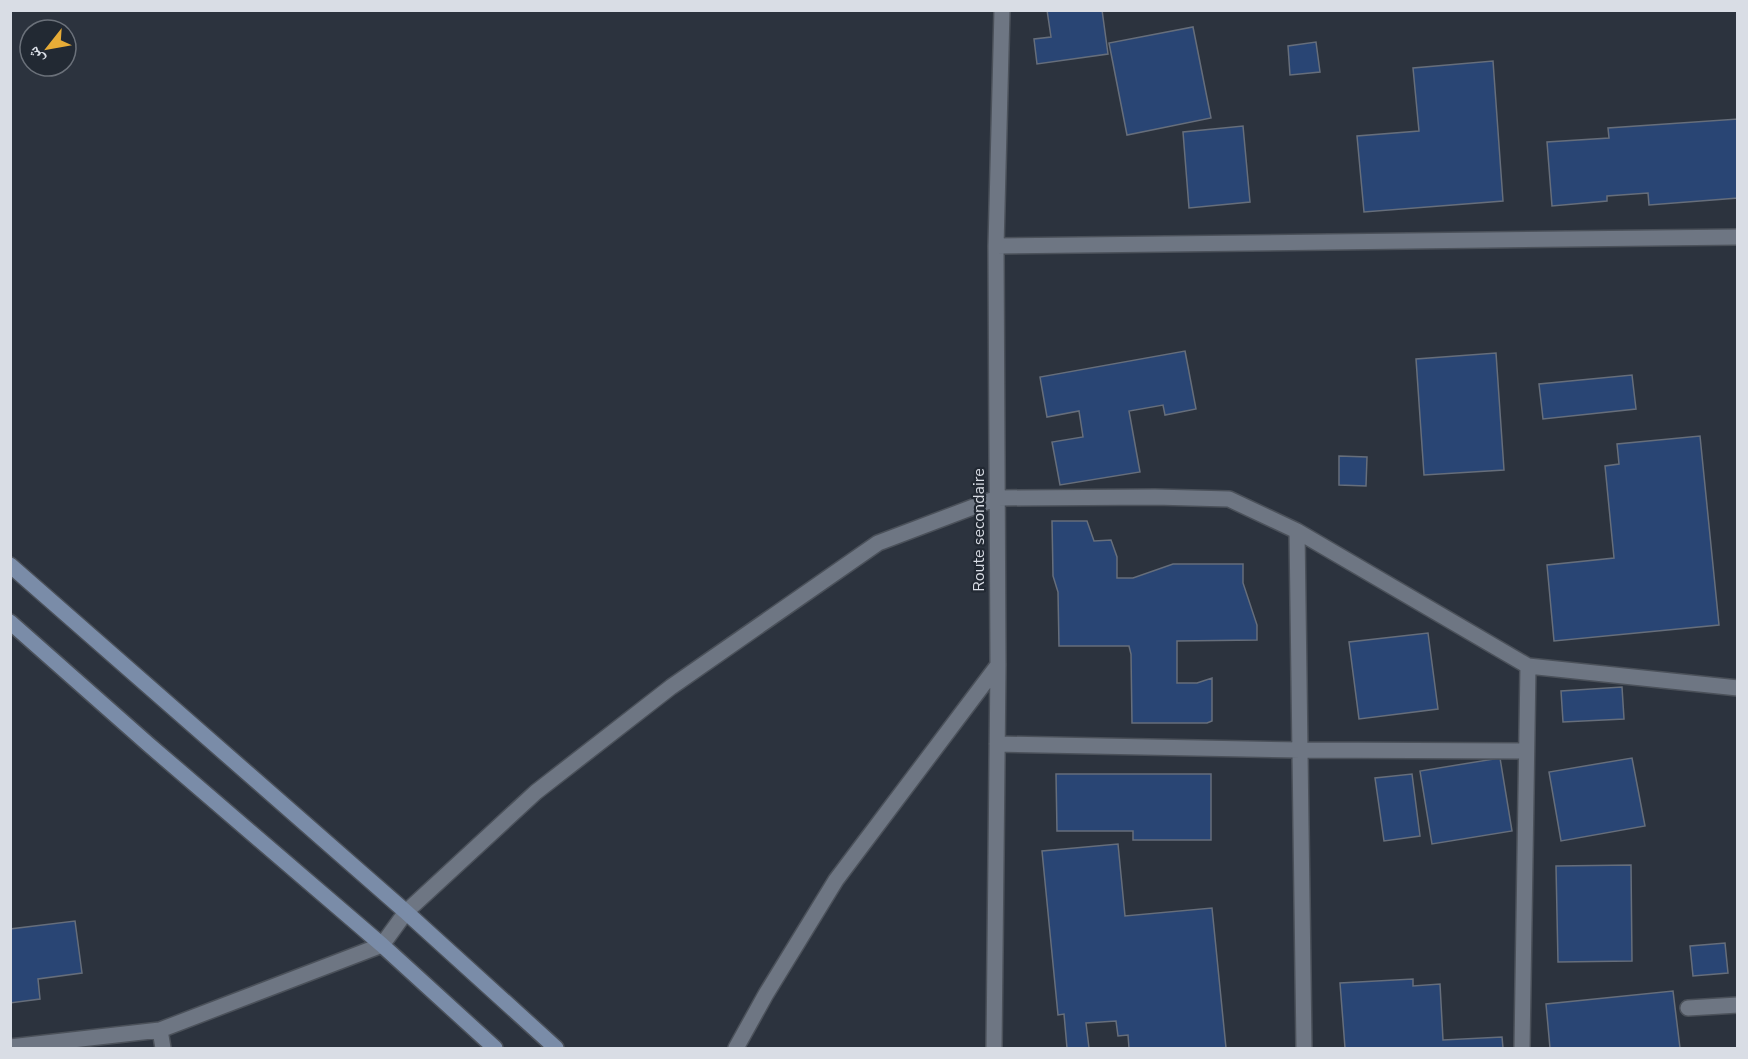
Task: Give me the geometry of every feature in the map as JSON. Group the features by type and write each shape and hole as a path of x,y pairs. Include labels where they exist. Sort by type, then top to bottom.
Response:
{"street":[{"name":"Route secondaire","path":"994,1048 998,666 996,246 1002,10"},
{"path":"996,246 1737,237"},
{"path":"10,1047 160,1030 382,945 406,912 537,792 671,687 878,543 998,498 1155,497 1229,500 1297,531 1528,666 1737,688"},
{"path":"1297,531 1304,1048"},
{"path":"10,565 406,912 556,1048"},
{"path":"10,622 382,945 495,1048"},
{"path":"736,1048 766,994 836,880 998,666"},
{"path":"1522,1048 1528,666"},
{"path":"997,744 1300,750 1526,751"},
{"path":"1688,1008 1737,1005"},
{"path":"160,1030 163,1048"}],"building":[{"path":"1047,10 1102,10 1108,54 1037,64 1034,39 1051,37"},
{"path":"1193,27 1211,118 1127,135 1109,43"},
{"path":"1316,42 1320,72 1290,75 1288,46"},
{"path":"1493,61 1503,201 1364,212 1357,136 1419,131 1413,68"},
{"path":"1738,119 1738,198 1649,205 1648,193 1607,196 1607,201 1552,206 1547,142 1609,138 1608,128"},
{"path":"1243,126 1250,202 1189,208 1183,132"},
{"path":"1185,351 1196,409 1165,415 1163,405 1129,411 1140,472 1060,485 1052,442 1083,437 1079,411 1047,417 1040,377"},
{"path":"1496,353 1504,470 1424,475 1416,359"},
{"path":"1632,375 1636,409 1543,419 1539,384"},
{"path":"1700,436 1719,625 1554,641 1547,565 1614,558 1605,466 1619,464 1617,444"},
{"path":"1339,456 1367,457 1366,486 1339,485"},
{"path":"1052,521 1087,521 1094,541 1111,540 1117,557 1117,578 1133,578 1173,564 1243,564 1243,583 1257,625 1257,640 1177,641 1177,683 1197,683 1212,678 1212,721 1207,723 1132,723 1129,646 1059,646 1058,592 1053,576"},
{"path":"1428,633 1438,709 1359,719 1349,642"},
{"path":"1622,687 1624,719 1563,722 1561,691"},
{"path":"1500,758 1512,831 1432,844 1420,771"},
{"path":"1632,758 1645,826 1561,841 1549,772"},
{"path":"1056,774 1211,774 1211,840 1133,840 1133,831 1057,831"},
{"path":"1412,774 1420,836 1384,841 1375,778"},
{"path":"1118,844 1125,916 1212,908 1226,1048 1129,1048 1128,1035 1118,1036 1116,1021 1086,1023 1089,1048 1067,1048 1064,1014 1058,1015 1042,851"},
{"path":"1631,865 1632,961 1558,962 1556,866"},
{"path":"75,921 82,973 38,979 40,999 10,1003 10,929"},
{"path":"1725,943 1728,973 1693,976 1690,946"},
{"path":"1413,979 1413,986 1440,984 1443,1040 1502,1037 1503,1048 1345,1048 1340,983"},
{"path":"1673,991 1680,1048 1550,1048 1546,1004"}]}
